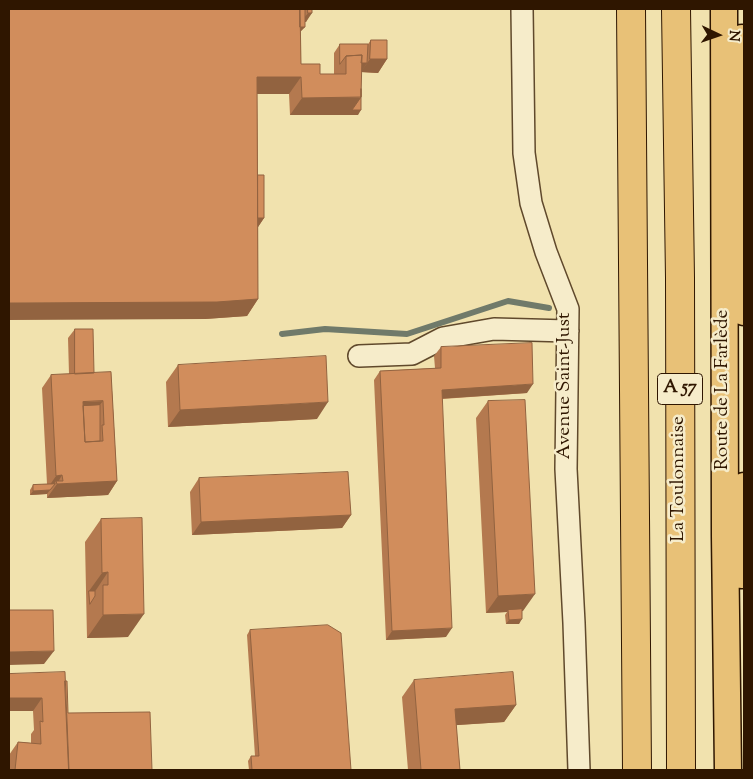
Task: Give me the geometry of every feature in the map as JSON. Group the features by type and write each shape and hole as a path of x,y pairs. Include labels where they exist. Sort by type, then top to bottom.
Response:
{"highway":[{"name":"A 57","path":"631,9 636,770"},
{"name":"La Toulonnaise","path":"676,9 680,278 680,770"}],"main road":[{"name":"Route de La Farlède","path":"724,9 740,161 744,312"},
{"name":"Route de La Farlède","path":"728,770 724,536 740,161 743,60 742,9"},
{"name":"Route de La Farlède","path":"738,770 744,486"}],"street":[{"name":"Avenue Saint-Just","path":"522,9 524,153 531,204 546,252 568,309 566,469 579,770"},
{"path":"359,356 412,354 443,338 494,329 568,331"}],"building":[{"path":"9,9 300,9 301,64 320,64 320,74 346,74 346,56 362,55 361,97 302,98 301,77 257,77 258,299 217,302 9,303"},
{"path":"300,9 305,9 305,27 300,27"},
{"path":"308,9 312,9 312,13 308,13"},
{"path":"371,40 387,40 387,59 370,59"},
{"path":"340,44 368,44 367,63 361,63 362,55 346,56 340,64"},
{"path":"361,97 361,110 352,110"},
{"path":"258,175 264,175 264,218 258,218"},
{"path":"75,329 93,329 94,373 75,374"},
{"path":"532,343 533,384 442,390 452,628 392,631 380,371 441,368 441,347"},
{"path":"326,356 328,402 180,410 178,365"},
{"path":"111,372 117,481 57,484 56,481 63,481 62,475 56,476 51,375","holes":["103,401 104,425 102,425 103,441 85,442 83,402"]},
{"path":"525,400 535,594 498,596 488,401"},
{"path":"100,405 100,441 85,442 83,406"},
{"path":"348,472 351,515 201,522 199,478"},
{"path":"55,484 50,490 33,491 33,485"},
{"path":"142,518 144,614 103,615 103,585 108,585 108,572 102,573 101,519"},
{"path":"89,591 95,591 95,596 90,604"},
{"path":"522,609 522,619 509,620 508,610"},
{"path":"9,610 53,610 54,651 9,652"},
{"path":"328,625 341,633 351,770 252,770 251,756 259,756 250,630"},
{"path":"65,672 69,770 15,770 18,742 41,744 40,721 43,722 42,698 9,698 9,674"},
{"path":"513,672 516,705 455,709 460,770 421,770 414,680"},
{"path":"65,681 67,681 68,713 150,712 152,770 69,770"}],"waterway":[{"path":"282,334 325,329 407,334 508,301 549,308"}]}
